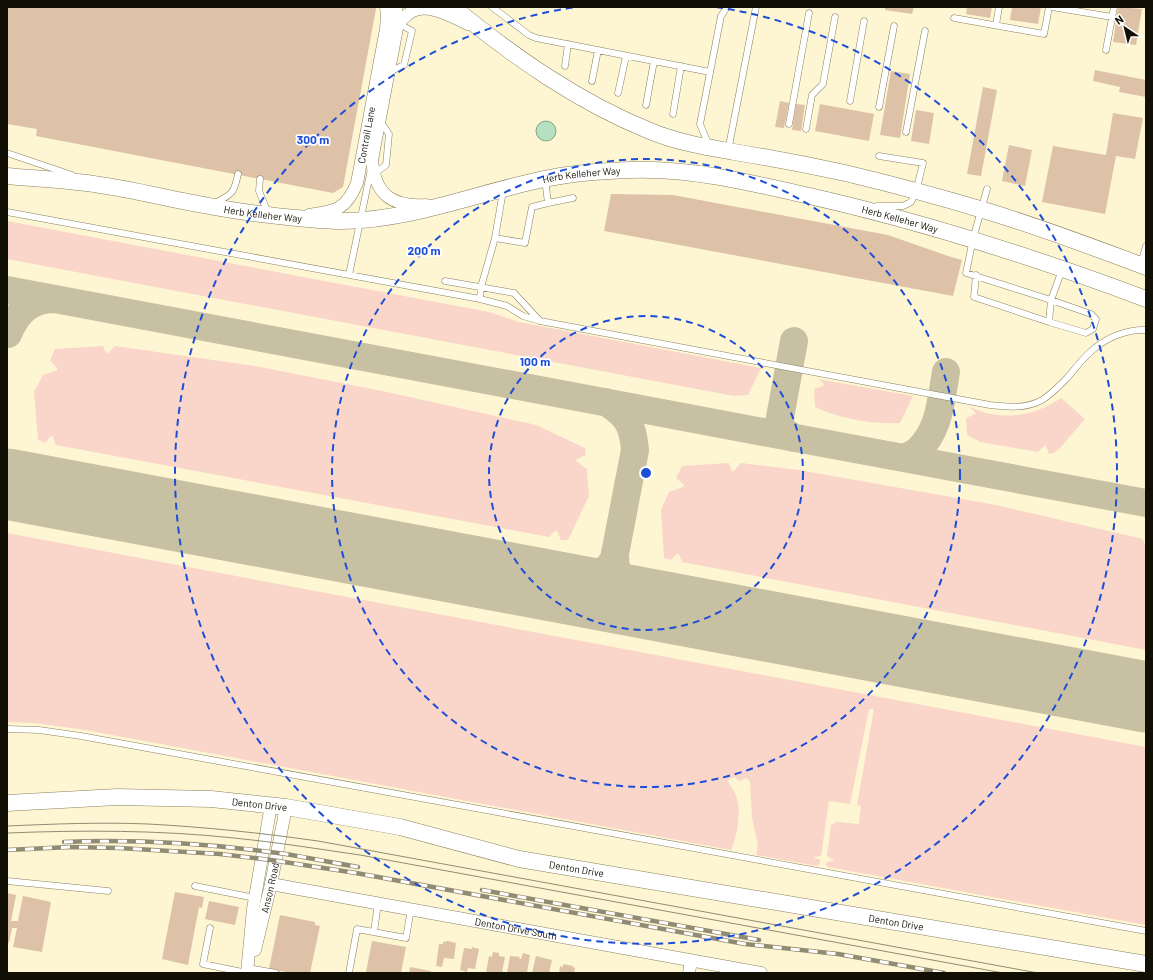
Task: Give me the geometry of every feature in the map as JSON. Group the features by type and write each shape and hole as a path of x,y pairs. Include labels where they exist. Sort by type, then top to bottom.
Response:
{"main road":[{"path":"453,7 482,30 547,76 608,112 652,132 728,151 815,166 982,209 1144,267"},
{"name":"Herb Kelleher Way","path":"7,176 99,184 208,206 290,218 340,221 387,217 452,203 545,179 577,174 632,170 681,172 770,187 861,208 973,239 1146,299"},
{"name":"Denton Drive","path":"7,803 118,797 211,799 278,806 400,827 519,859 1133,967"}],"street":[{"name":"Contrail Lane","path":"290,218 329,212 342,207 352,196 357,183 386,29 386,7"},
{"name":"Contrail Lane","path":"396,7 398,23 372,160 374,174 379,187 387,196 398,203 413,205 452,203"},
{"path":"398,23 412,11 430,8 482,30"},
{"name":"Anson Road","path":"247,971 254,951 271,884 278,806"},
{"name":"Anson Road","path":"247,971 250,933 256,898 278,806"},
{"name":"Denton Drive South","path":"271,884 761,973"},
{"path":"689,973 691,961"}],"lane":[{"path":"492,7 529,35 536,38 710,72"},
{"path":"710,147 700,124 721,16 727,7"},
{"path":"728,151 756,7"},
{"path":"996,26 999,7"},
{"path":"954,18 1044,34 1049,7"},
{"path":"1052,7 1112,17"},
{"path":"1106,50 1114,7"},
{"path":"789,124 809,12"},
{"path":"806,129 812,95 823,84 835,17"},
{"path":"850,101 864,21"},
{"path":"879,107 894,26"},
{"path":"906,132 924,30"},
{"path":"565,66 568,44"},
{"path":"592,81 598,50"},
{"path":"618,94 626,56"},
{"path":"646,105 654,61"},
{"path":"673,114 681,66"},
{"path":"374,174 386,166 389,134 380,121"},
{"path":"7,153 99,184"},
{"path":"861,208 903,206 912,202 916,192 923,163 879,156"},
{"name":"Contrail Lane","path":"350,275 372,160"},
{"path":"208,206 232,194 238,174"},
{"path":"260,179 259,191 269,215"},
{"path":"545,179 548,203"},
{"path":"480,299 481,287 495,238 503,189"},
{"path":"976,275 974,297 1086,333 1093,329 1096,319 1091,314 976,275 966,273 973,239 987,189"},
{"path":"495,238 525,243 532,207 573,198"},
{"path":"7,212 480,299 507,306 523,316 540,321 990,405 1010,407 1027,405 1041,401 1054,392 1094,349 1109,339 1126,332 1146,330"},
{"path":"1144,267 1146,246"},
{"path":"1049,322 1051,300 1063,269"},
{"path":"445,281 514,293 540,321"},
{"path":"7,729 39,730 81,736 1146,932"},
{"path":"7,881 108,891"},
{"path":"195,886 256,898"},
{"path":"374,932 378,903"},
{"path":"349,973 357,929 406,938 411,909"},
{"path":"210,928 203,964 247,971 276,973"}],"shaded area":[{"path":"546,121 553,124 556,131 553,138 546,141 539,138 536,131 539,124"},
{"path":"7,221 489,312 519,322 761,368 748,395 734,396 7,259"},
{"path":"103,346 106,353 108,353 115,346 255,366 387,392 536,425 585,448 586,455 577,459 576,461 587,469 589,496 568,540 561,540 557,531 549,537 56,445 53,437 51,436 45,443 38,440 34,392 43,375 57,370 50,360 55,349"},
{"path":"818,379 913,396 900,423 879,423 856,420 815,407 814,389 823,386 824,384"},
{"path":"1061,398 1085,419 1054,453 1049,454 1046,446 1038,452 980,442 967,435 966,418 976,413 968,406 992,414 1004,416 1016,415 1039,410"},
{"path":"729,463 732,471 734,471 741,463 799,470 996,505 1143,539 1146,548 1146,650 682,562 679,554 671,560 664,558 661,510 669,492 683,487 684,485 676,478 682,466"},
{"path":"7,533 1146,747 1146,925 828,867 826,865 827,862 834,860 827,856 831,825 837,822 859,824 861,806 857,805 874,709 869,709 850,804 829,801 821,856 813,857 820,860 820,863 817,866 756,855 758,845 752,818 750,781 746,778 739,781 735,777 729,779 728,781 737,798 739,810 737,832 731,850 85,730 35,723 7,722"}],"building":[{"path":"7,7 375,7 376,9 343,187 333,193 36,136 37,129 7,124"},
{"path":"885,7 914,7 912,14 885,10"},
{"path":"967,7 992,7 990,18 966,14"},
{"path":"1012,7 1041,7 1038,24 1010,20"},
{"path":"1118,7 1142,9 1136,45 1113,42"},
{"path":"1095,70 1146,80 1146,97 1119,92 1120,87 1093,81"},
{"path":"891,71 910,74 900,138 880,135"},
{"path":"983,87 997,90 981,176 967,174"},
{"path":"780,101 789,103 784,128 775,127"},
{"path":"796,104 805,105 801,131 792,130"},
{"path":"820,104 874,114 869,141 815,131"},
{"path":"916,110 934,113 929,144 911,141"},
{"path":"1113,113 1143,118 1135,159 1116,156 1105,214 1042,202 1053,146 1106,155"},
{"path":"1009,145 1032,150 1025,186 1002,181"},
{"path":"611,194 673,195 888,235 962,260 953,296 604,231"},
{"path":"175,892 204,897 202,908 199,907 188,965 162,959"},
{"path":"7,893 16,895 11,921 18,921 23,896 51,902 42,952 13,947 17,928 12,928 9,943 7,943"},
{"path":"209,901 239,907 235,925 205,919"},
{"path":"280,915 315,922 315,925 320,926 310,973 292,973 269,969"},
{"path":"372,941 406,947 401,973 366,972"},
{"path":"448,941 456,943 454,959 444,958 442,967 436,966 439,944 443,944 443,942"},
{"path":"472,947 479,949 475,969 468,968 467,972 460,970 464,948 472,949"},
{"path":"493,952 499,953 499,956 505,957 502,973 486,973 489,956 492,957"},
{"path":"523,953 530,955 527,973 507,973 510,956 520,957 519,959 521,959"},
{"path":"536,956 552,960 549,973 532,973"},
{"path":"563,964 573,966 575,968 574,973 559,973 560,966 563,967"},
{"path":"410,967 431,971 430,973 409,973"}],"taxiway":[{"path":"7,290 1146,503"},
{"path":"8,334 20,313 26,308 38,301 55,299"},
{"path":"794,341 779,423 785,432 794,438"},
{"path":"904,458 917,451 931,434 941,404 946,372"},
{"path":"571,590 584,586 596,579 606,570 614,559 635,450 633,434 628,422 619,411 606,402"},
{"path":"7,478 25,488"},
{"path":"615,553 617,570 623,584 634,596 649,604"}],"runway":[{"path":"7,484 1146,697"}],"tram line":[{"path":"7,826 130,823 275,835 318,841 1038,973"},
{"path":"7,833 64,831 177,833 297,846 360,855 1003,973"}],"railway":[{"path":"64,842 119,841 231,847 286,854 358,867"},
{"path":"7,850 70,847 119,848 220,854 271,860 356,873 745,944 838,954 944,973"},
{"path":"482,890 759,940"}]}
